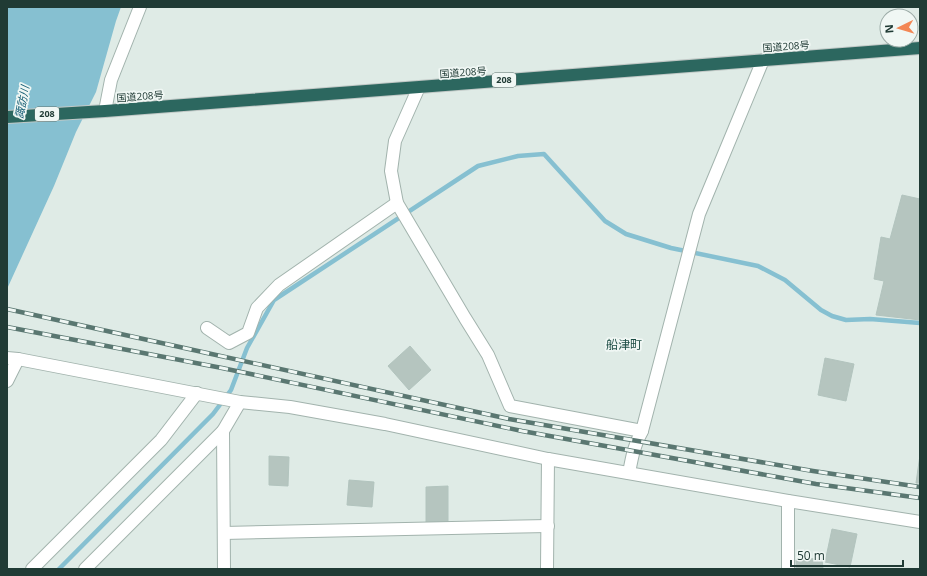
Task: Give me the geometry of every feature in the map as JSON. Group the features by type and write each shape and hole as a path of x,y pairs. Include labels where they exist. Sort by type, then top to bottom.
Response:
{"highway":[{"name":"国道208号","path":"7,117 105,111 920,48"}],"street":[{"path":"105,111 111,80 140,7"},
{"path":"629,473 633,451 642,431 699,214 763,60"},
{"path":"419,87 395,141 391,171 397,203 464,318 488,355 510,406 642,431"},
{"path":"207,328 229,343 248,333 257,308 279,285 397,203"},
{"path":"7,381 12,358 240,402 290,407 385,424 548,459 788,501 920,522"},
{"path":"32,569 161,440 197,393"},
{"path":"85,569 223,431 240,402"},
{"path":"223,431 224,569"},
{"path":"547,569 548,459"},
{"path":"788,501 788,569"},
{"path":"224,533 548,526"}],"water":[{"name":"諏訪川","path":"7,7 121,7 96,92 76,132 54,186 7,289"}],"building":[{"path":"902,195 920,199 920,320 876,315 884,281 874,279 881,237 890,239"},
{"path":"410,346 431,370 409,390 388,366"},
{"path":"825,358 854,364 846,401 818,395"},
{"path":"920,455 920,483 916,483"},
{"path":"269,456 289,457 288,486 269,485"},
{"path":"349,480 374,482 372,507 347,505"},
{"path":"448,486 448,523 426,523 426,487"},
{"path":"832,529 857,534 850,567 825,562"},
{"path":"822,558 823,569 796,569 796,560"}],"waterway":[{"path":"59,569 213,414 231,390 247,348 274,300 478,166 518,156 544,154 605,221 626,234 671,248 758,266 785,280 821,310 832,316 846,320 870,319 920,323"}],"railway":[{"path":"7,309 509,419 813,471 920,487"},
{"path":"7,327 222,368 522,431 816,484 920,498"}],"district":[{"name":"船津町","path":"624,345"}]}
